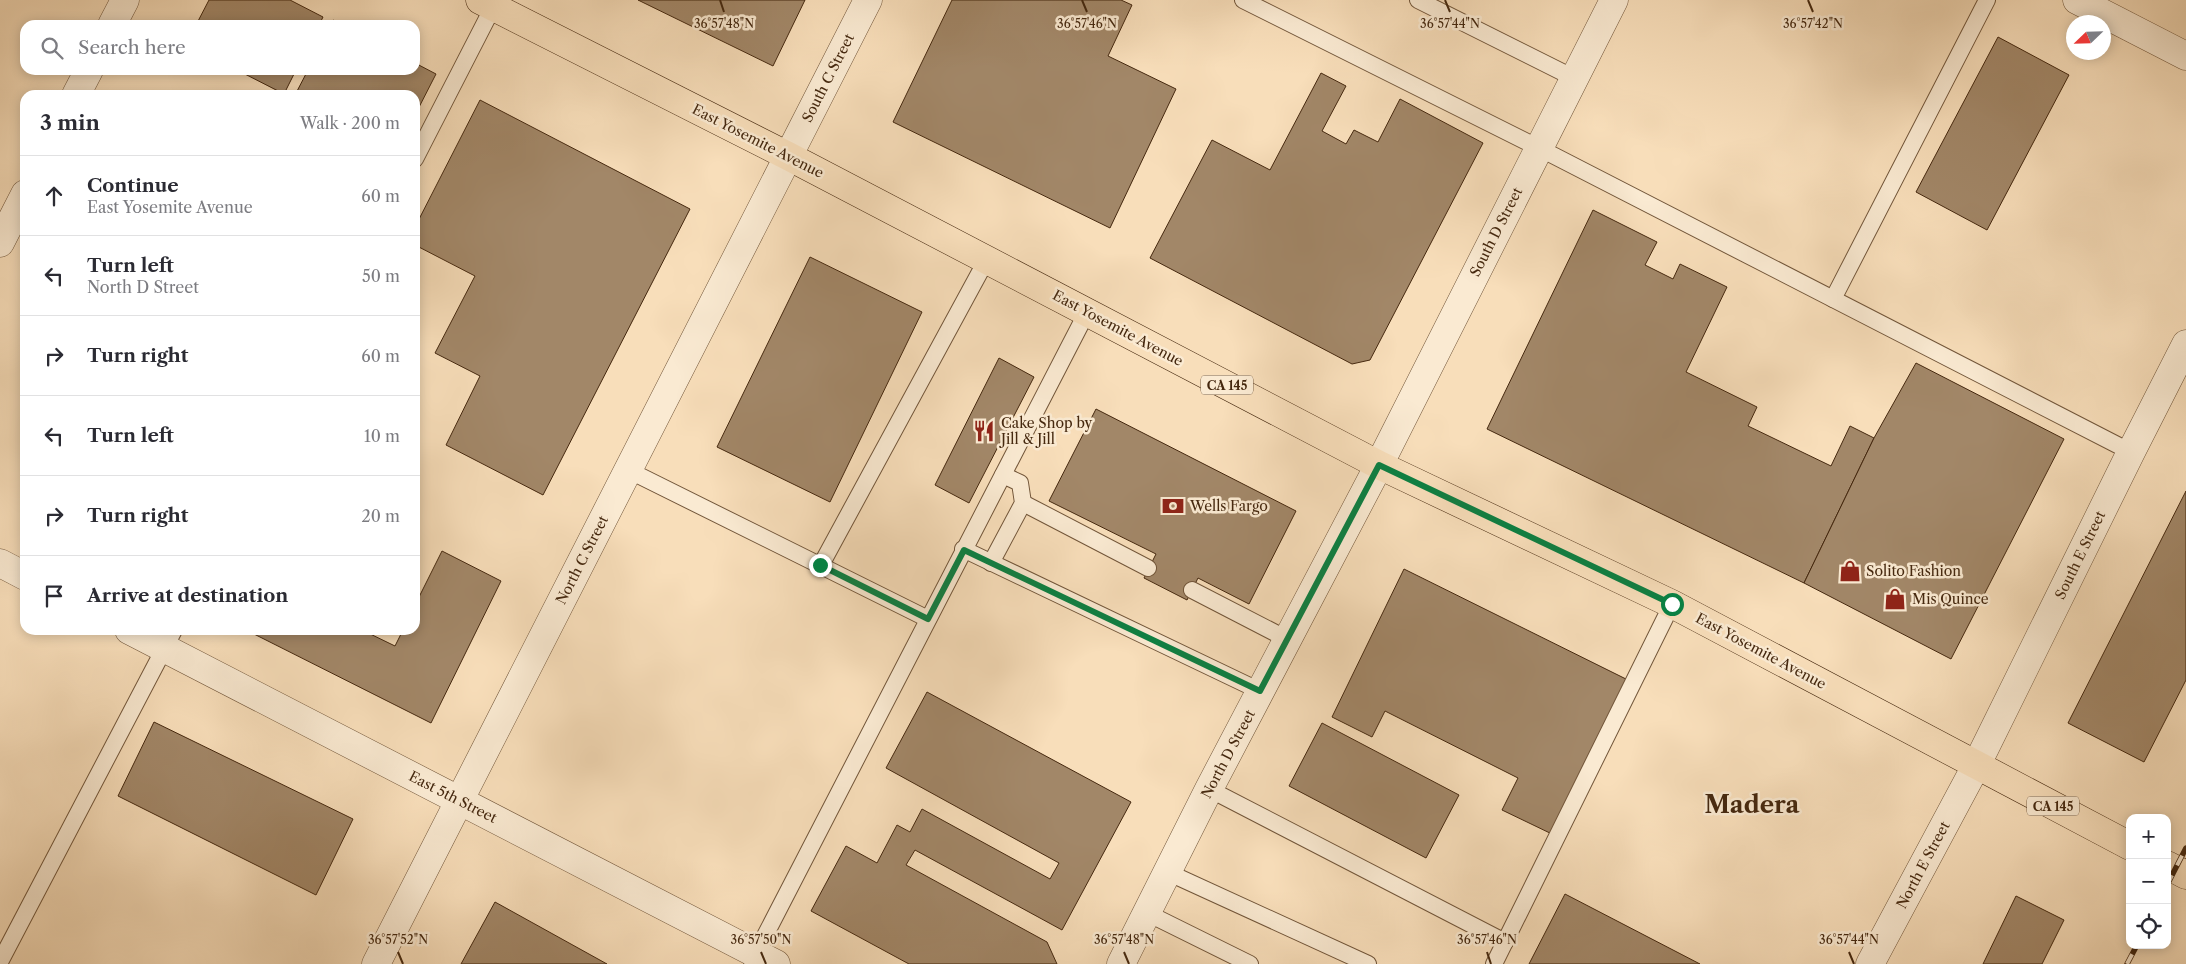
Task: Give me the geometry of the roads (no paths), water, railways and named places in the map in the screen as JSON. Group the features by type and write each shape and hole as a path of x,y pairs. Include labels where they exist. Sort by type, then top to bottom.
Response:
{"main road":[{"name":"East Yosemite Avenue","path":"487,3 788,156 1379,465 1672,604 2126,844"},
{"path":"2171,867 2186,875"}],"street":[{"path":"115,20 125,0"},
{"name":"South C Street","path":"788,156 868,0"},
{"name":"South D Street","path":"1379,465 1614,0"},
{"path":"2077,0 2186,56"},
{"path":"79,90 86,75"},
{"name":"North C Street","path":"376,964 788,156"},
{"path":"0,243 20,204"},
{"name":"South E Street","path":"1976,766 2186,344"},
{"name":"North D Street","path":"1121,964 1209,789 1379,465"},
{"path":"0,563 20,573"},
{"name":"East 5th Street","path":"151,635 169,639 461,800 760,960"},
{"name":"North E Street","path":"1870,964 1976,766"}],"lane":[{"path":"1242,0 1539,148 2131,452"},
{"path":"1418,0 1574,78"},
{"path":"1833,299 1987,0"},
{"path":"420,148 487,3"},
{"path":"820,565 986,259"},
{"path":"760,960 928,619 1087,312"},
{"path":"628,470 928,619"},
{"path":"990,563 1023,503 1020,483 1003,475"},
{"path":"1023,503 1131,561 1150,565"},
{"path":"964,550 1260,691"},
{"path":"1197,590 1287,639"},
{"path":"1494,964 1672,604"},
{"path":"0,962 169,639"},
{"path":"1209,789 1505,942"},
{"path":"1167,872 1368,964"},
{"path":"1147,913 1250,964"}],"railway":[{"path":"2171,877 2186,848"},
{"path":"2127,964 2135,949"}],"place":[{"name":"Cake Shop by Jill & Jill","path":"984,431"},
{"name":"Wells Fargo","path":"1173,506"},
{"name":"Solito Fashion","path":"1850,571"},
{"name":"Mis Quince","path":"1895,599"}],"district":[{"name":"Madera","path":"1752,804"}]}
